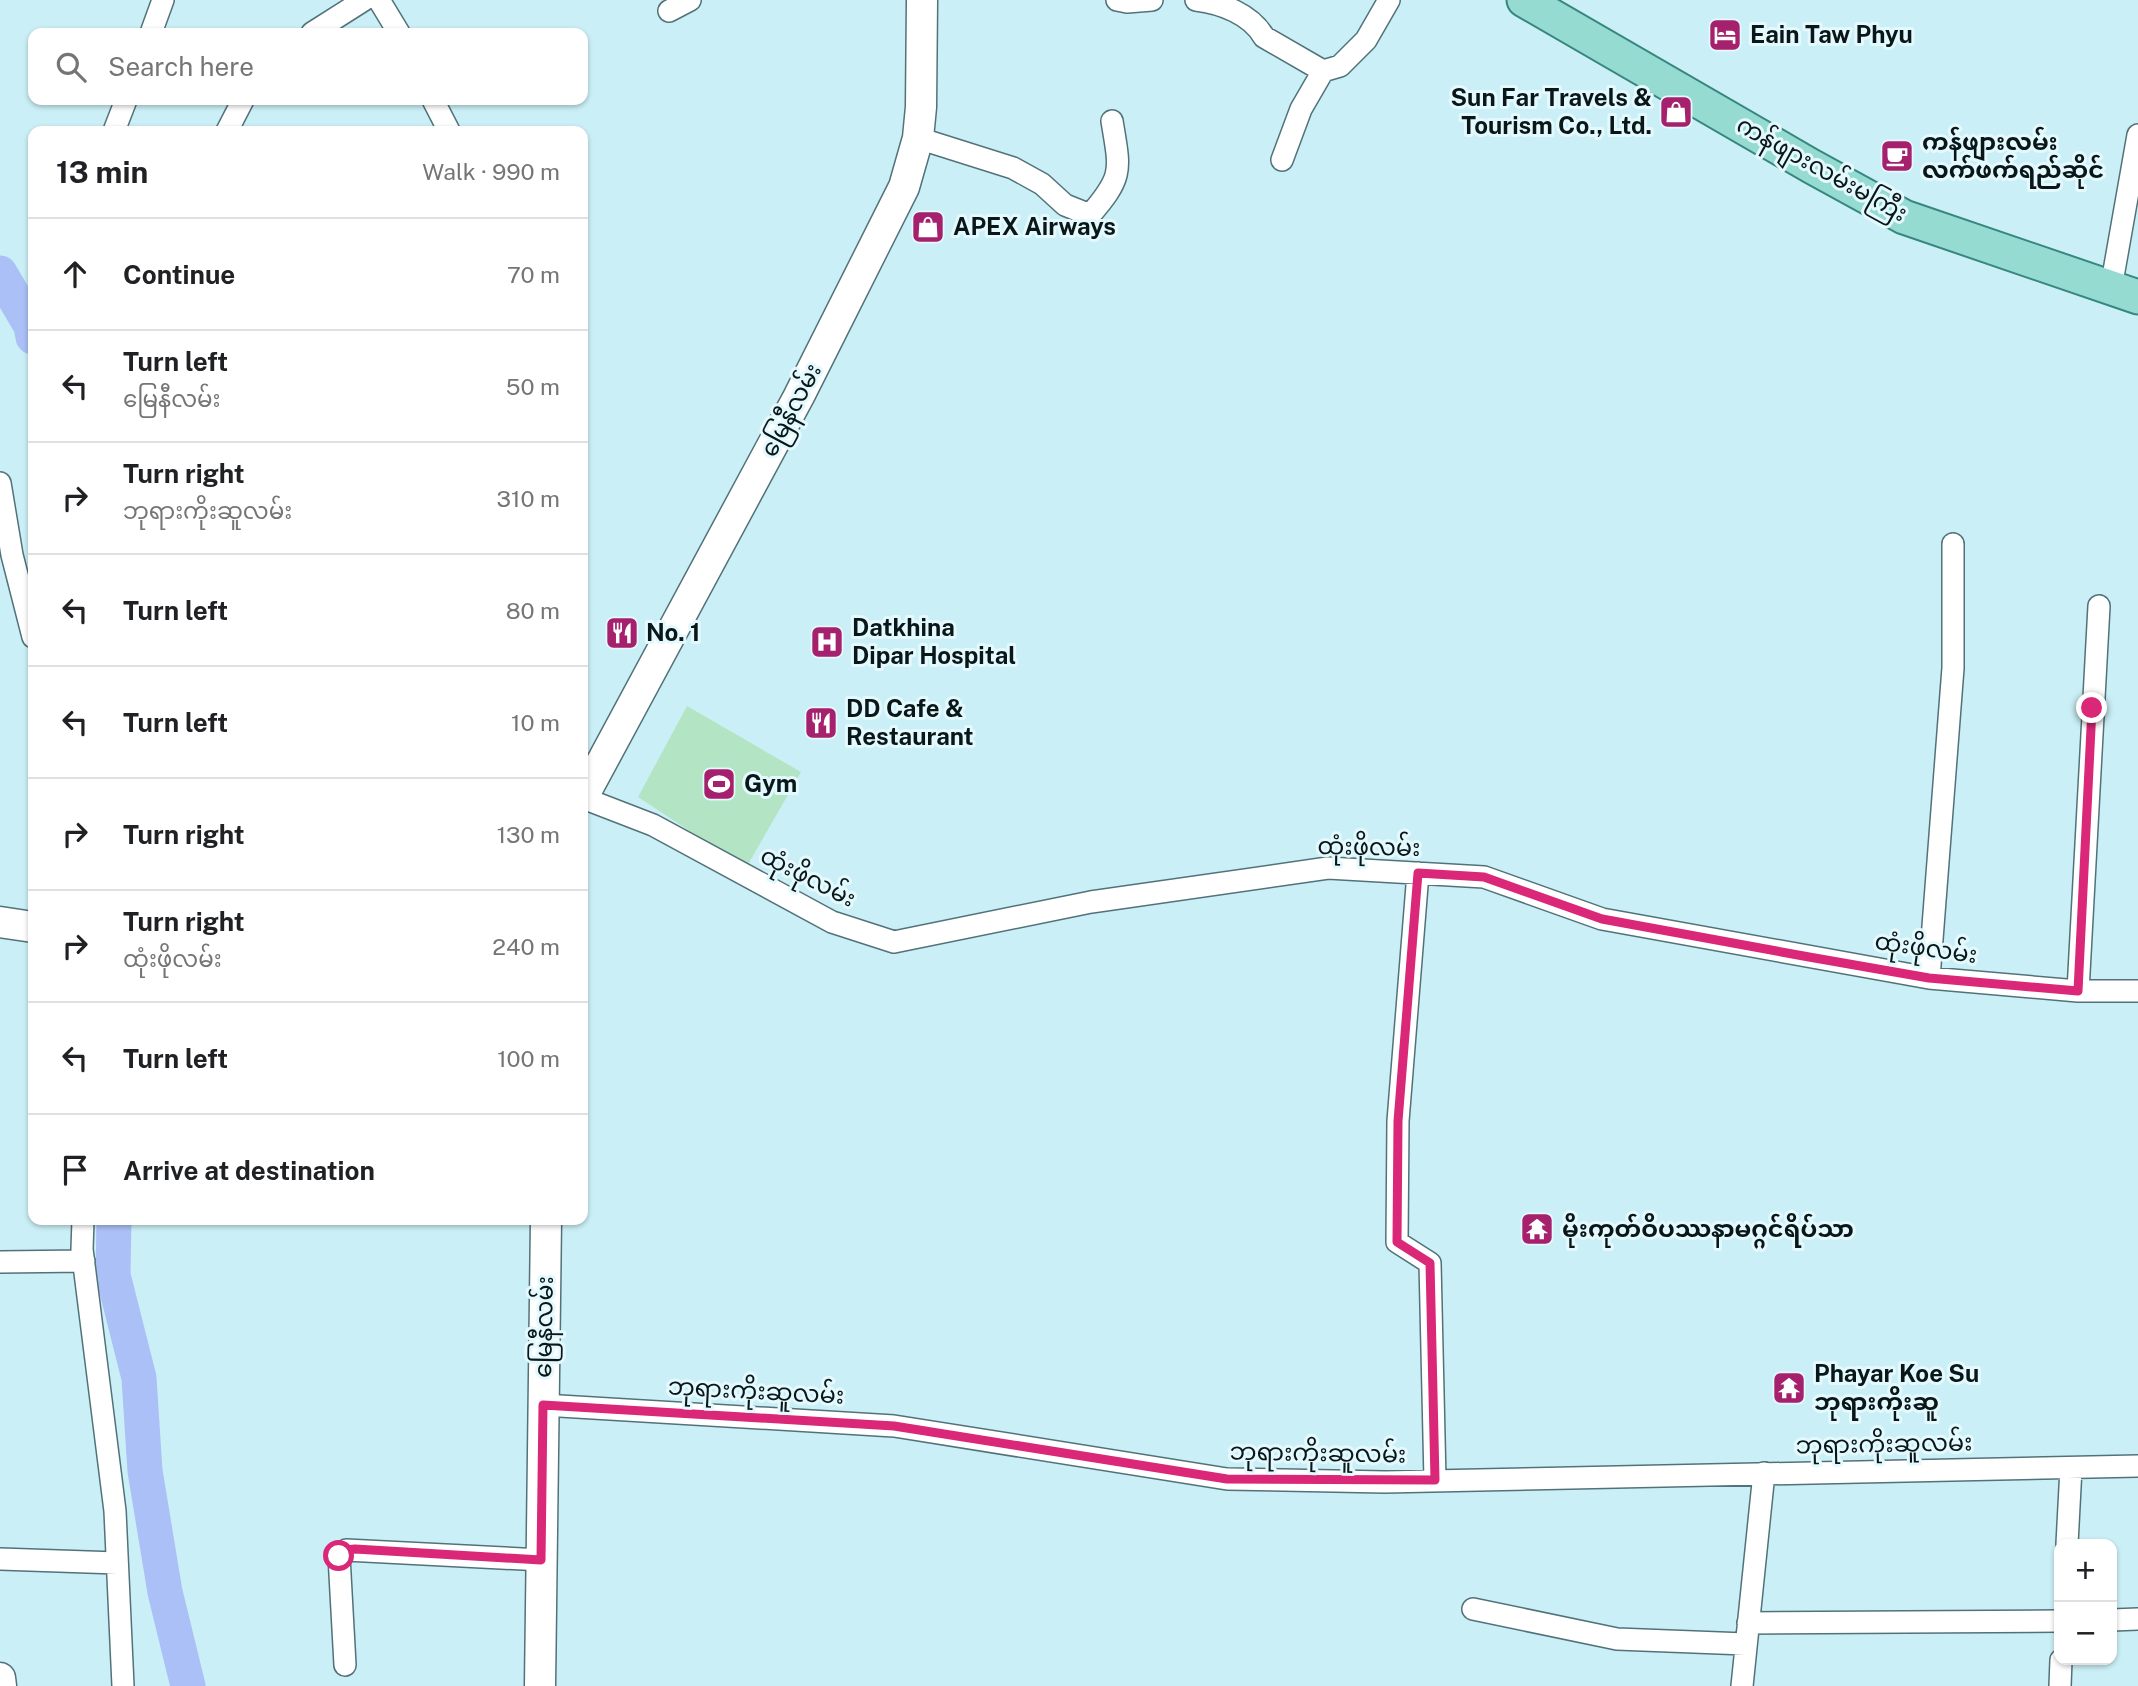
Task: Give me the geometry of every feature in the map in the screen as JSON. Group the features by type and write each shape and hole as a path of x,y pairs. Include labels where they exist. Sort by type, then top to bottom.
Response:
{"main road":[{"name":"မြေနီလမ်း","path":"588,788 799,396 904,187 918,138 921,107 922,0"},
{"name":"ကန်ဖျားလမ်းမကြီး","path":"1524,0 1811,166 1904,216 2125,293"},
{"path":"0,922 28,926"},
{"name":"မြေနီလမ်း","path":"540,1686 546,1225"},
{"path":"0,1678 1,1686"}],"street":[{"path":"153,28 163,0"},
{"path":"320,28 364,0"},
{"path":"379,0 396,28"},
{"path":"670,11 690,0"},
{"path":"1117,0 1152,0"},
{"path":"1196,0 1228,7 1259,29 1264,37 1323,71"},
{"path":"1282,160 1301,109 1323,71 1340,66 1366,40 1389,0"},
{"path":"116,126 124,105"},
{"path":"230,126 240,105"},
{"path":"436,105 446,126"},
{"path":"918,138 1013,168 1042,184 1065,205 1090,215 1111,190 1119,164 1112,121"},
{"path":"2125,293 2138,135"},
{"path":"0,483 12,555 28,617"},
{"path":"1929,978 1953,668 1953,544"},
{"path":"2078,991 2099,606"},
{"name":"ထုံးဖိုလမ်း","path":"588,799 653,825 832,922 894,942 1091,902 1328,868 1484,877 1602,919 1929,978 2078,991 2138,991"},
{"path":"1418,873 1398,1121 1397,1242 1430,1263 1435,1480"},
{"path":"83,1225 84,1261 115,1511 123,1686"},
{"path":"0,1262 84,1261"},
{"name":"ဘုရားကိုးဆူလမ်း","path":"543,1405 894,1426 1227,1479 1435,1480 2138,1466"},
{"path":"2067,1539 2071,1468"},
{"path":"1742,1686 1764,1473"},
{"path":"345,1665 339,1556 345,1550 541,1560"},
{"path":"0,1559 117,1563"},
{"path":"1473,1609 1617,1639 2054,1621"},
{"path":"2117,1620 2138,1619"},
{"path":"2060,1686 2061,1665"}],"green space":[{"name":"Gym","path":"687,706 801,772 746,868 638,797"}],"waterway":[{"path":"0,273 28,321"},
{"path":"114,1225 113,1275 139,1378 145,1471 165,1592 188,1686"}],"place":[{"name":"Eain Taw Phyu","path":"1725,35"},
{"name":"Sun Far Travels & Tourism Co., Ltd.","path":"1676,112"},
{"name":"ကန်ဖျားလမ်း လက်ဖက်ရည်ဆိုင်","path":"1897,156"},
{"name":"APEX Airways","path":"928,227"},
{"name":"No. 1","path":"622,633"},
{"name":"Datkhina Dipar Hospital","path":"827,642"},
{"name":"DD Cafe & Restaurant","path":"821,723"},
{"name":"Gym","path":"719,784"},
{"name":"မိုးကုတ်ဝိပဿနာမဂ္ဂင်ရိပ်သာ","path":"1537,1229"},
{"name":"Phayar Koe Su ဘုရားကိုးဆူ","path":"1789,1388"}],"route":[{"path":"339,1556 345,1550 355,1549 541,1560 543,1405 894,1426 1227,1479 1385,1482 1435,1480 1430,1263 1397,1242 1398,1121 1418,873 1484,877 1602,919 1809,957 1929,978 2078,991 2092,708"}]}
